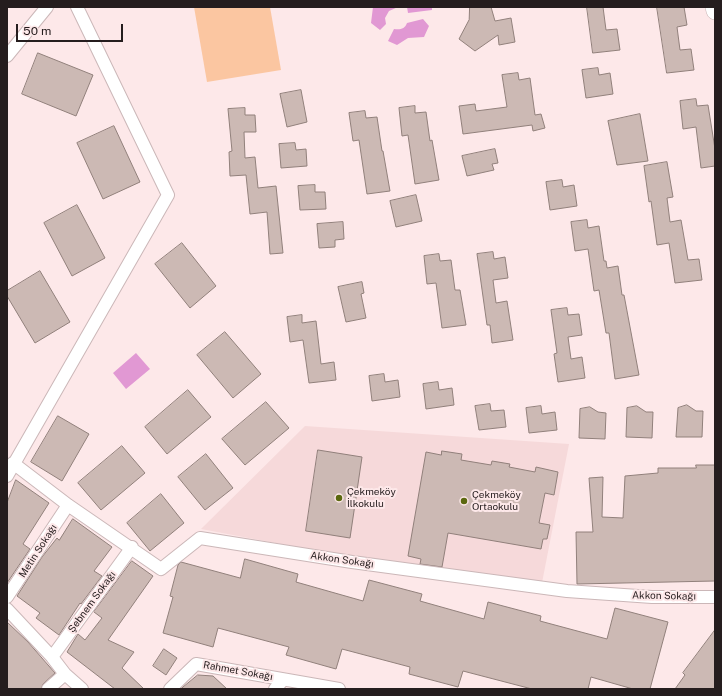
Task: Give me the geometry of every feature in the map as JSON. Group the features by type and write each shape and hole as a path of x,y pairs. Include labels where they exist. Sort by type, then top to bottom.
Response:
{"main road":[{"path":"714,7 715,11"}],"street":[{"path":"7,56 47,7"},
{"path":"7,476 13,463 168,195 78,7"},
{"name":"Akkon Sokağı","path":"13,463 68,504 132,547 161,569 200,538 352,562 567,591 652,597 715,597"},
{"name":"Metin Sokağı","path":"7,598 68,504"},
{"name":"Şebnem Sokağı","path":"52,657 132,547"},
{"path":"7,609 52,657 65,674 82,689"},
{"name":"Rahmet Sokağı","path":"170,689 196,664 279,684 339,689"},
{"path":"48,689 65,674"}],"shaded area":[{"path":"194,7 270,7 281,70 207,82"},
{"path":"373,7 398,7 389,11 385,18 386,24 380,30 371,23"},
{"path":"407,7 432,7 432,10 408,13"},
{"path":"423,19 429,26 424,37 408,38 397,45 388,41 394,29 402,29 407,23"},
{"path":"136,353 150,369 126,389 113,373"},
{"name":"Çekmeköy Ortaokulu","path":"305,426 569,444 540,593 201,529"}],"building":[{"path":"470,7 491,7 495,21 511,18 515,42 499,45 498,35 475,51 459,39 469,20"},
{"path":"587,7 603,7 606,30 617,29 620,50 593,53"},
{"path":"657,7 684,7 687,25 677,27 680,50 691,49 694,70 667,73"},
{"path":"38,53 93,75 76,116 22,94"},
{"path":"598,68 599,75 610,73 613,94 586,98 582,70"},
{"path":"518,73 519,80 530,78 535,115 541,114 545,128 533,131 532,125 463,134 459,106 475,104 476,111 507,107 502,75"},
{"path":"301,90 307,122 287,127 280,94"},
{"path":"696,99 697,106 708,105 715,149 715,166 701,168 696,127 683,129 680,101"},
{"path":"415,106 415,113 426,112 430,141 432,140 439,180 415,184 408,135 402,136 399,108"},
{"path":"245,108 245,115 255,115 256,132 244,132 245,158 255,157 258,188 276,186 283,253 270,254 267,212 250,214 246,175 230,176 229,152 232,151 228,109"},
{"path":"365,111 366,118 377,117 390,191 367,194 359,140 353,141 349,113"},
{"path":"640,114 648,161 617,165 608,121"},
{"path":"114,126 140,182 103,199 77,143"},
{"path":"295,143 296,150 306,149 307,166 281,168 279,144"},
{"path":"495,149 498,163 492,164 494,170 467,176 462,156"},
{"path":"667,162 673,197 667,198 670,222 681,220 688,260 699,259 702,280 675,283 669,243 657,245 651,201 649,202 644,166"},
{"path":"562,180 563,187 574,185 577,206 550,210 546,182"},
{"path":"315,185 315,192 325,192 326,209 300,210 298,186"},
{"path":"416,195 422,221 396,227 390,201"},
{"path":"77,205 105,258 72,276 44,223"},
{"path":"587,220 588,228 599,226 604,261 606,261 607,268 618,266 622,295 624,295 639,375 615,379 609,333 606,333 599,290 594,291 588,249 575,251 571,222"},
{"path":"343,222 344,239 335,240 335,247 319,248 317,224"},
{"path":"182,243 216,286 190,308 155,264"},
{"path":"493,252 494,259 505,257 508,278 493,280 496,303 507,301 513,340 492,343 490,325 487,325 477,254"},
{"path":"439,254 440,261 451,260 455,290 460,290 466,325 442,328 436,283 427,284 424,256"},
{"path":"40,271 70,322 35,343 7,296 7,291"},
{"path":"362,282 364,293 361,294 366,318 346,322 338,287"},
{"path":"567,308 568,315 579,314 582,335 568,337 571,359 582,357 585,378 558,382 554,354 557,353 551,310"},
{"path":"302,315 302,323 316,321 321,364 334,362 336,380 309,383 303,340 290,342 287,317"},
{"path":"225,332 261,374 233,398 197,355"},
{"path":"384,374 385,382 398,380 400,397 372,401 369,376"},
{"path":"438,382 439,390 452,388 454,405 426,409 423,384"},
{"path":"188,390 211,417 167,454 145,427"},
{"path":"266,402 289,428 245,465 222,439"},
{"path":"490,404 491,411 504,410 506,427 479,430 475,406"},
{"path":"687,405 696,411 703,411 702,437 676,437 678,408"},
{"path":"541,406 542,414 555,412 557,430 529,433 526,408"},
{"path":"637,406 646,412 653,412 652,438 626,437 627,408"},
{"path":"590,407 598,412 606,413 605,439 579,438 580,409"},
{"path":"58,416 89,434 62,481 31,462"},
{"path":"122,446 145,473 101,510 78,483"},
{"path":"318,450 362,457 350,538 306,531"},
{"path":"442,451 462,454 461,460 491,465 492,461 510,464 509,467 535,472 536,467 558,472 554,495 545,493 539,523 550,525 547,539 543,539 541,549 448,533 442,567 420,564 421,559 408,556 426,452 441,455"},
{"path":"206,454 233,488 205,510 178,477"},
{"path":"696,465 715,465 715,581 577,584 576,532 593,532 589,478 603,477 602,517 623,518 625,476 658,473 658,468 696,468"},
{"path":"16,480 49,503 23,544 30,549 7,583 7,503"},
{"path":"161,494 184,523 150,551 127,523"},
{"path":"73,519 112,547 94,571 102,576 81,604 80,603 59,635 36,618 40,613 17,596 42,557 57,538 59,540"},
{"path":"245,559 298,574 296,582 363,601 369,580 422,594 420,601 484,619 488,602 541,616 540,621 607,639 615,608 668,622 650,689 633,689 591,677 588,689 532,689 463,671 458,687 409,674 410,667 342,649 336,669 286,655 289,647 218,628 213,647 163,633 173,597 170,596 178,565 181,562 240,578"},
{"path":"132,561 153,576 108,640 134,652 122,668 144,689 115,689 67,652 78,634 85,640 102,618 94,612"},
{"path":"7,622 28,642 55,673 43,684 41,689 7,689"},
{"path":"715,630 715,689 675,689 685,675 683,673"},
{"path":"164,649 177,658 166,675 153,666"},
{"path":"198,675 213,676 227,689 181,689"}],"place":[{"name":"Çekmeköy İlkokulu","path":"339,498"},
{"name":"Çekmeköy Ortaokulu","path":"464,501"}]}
